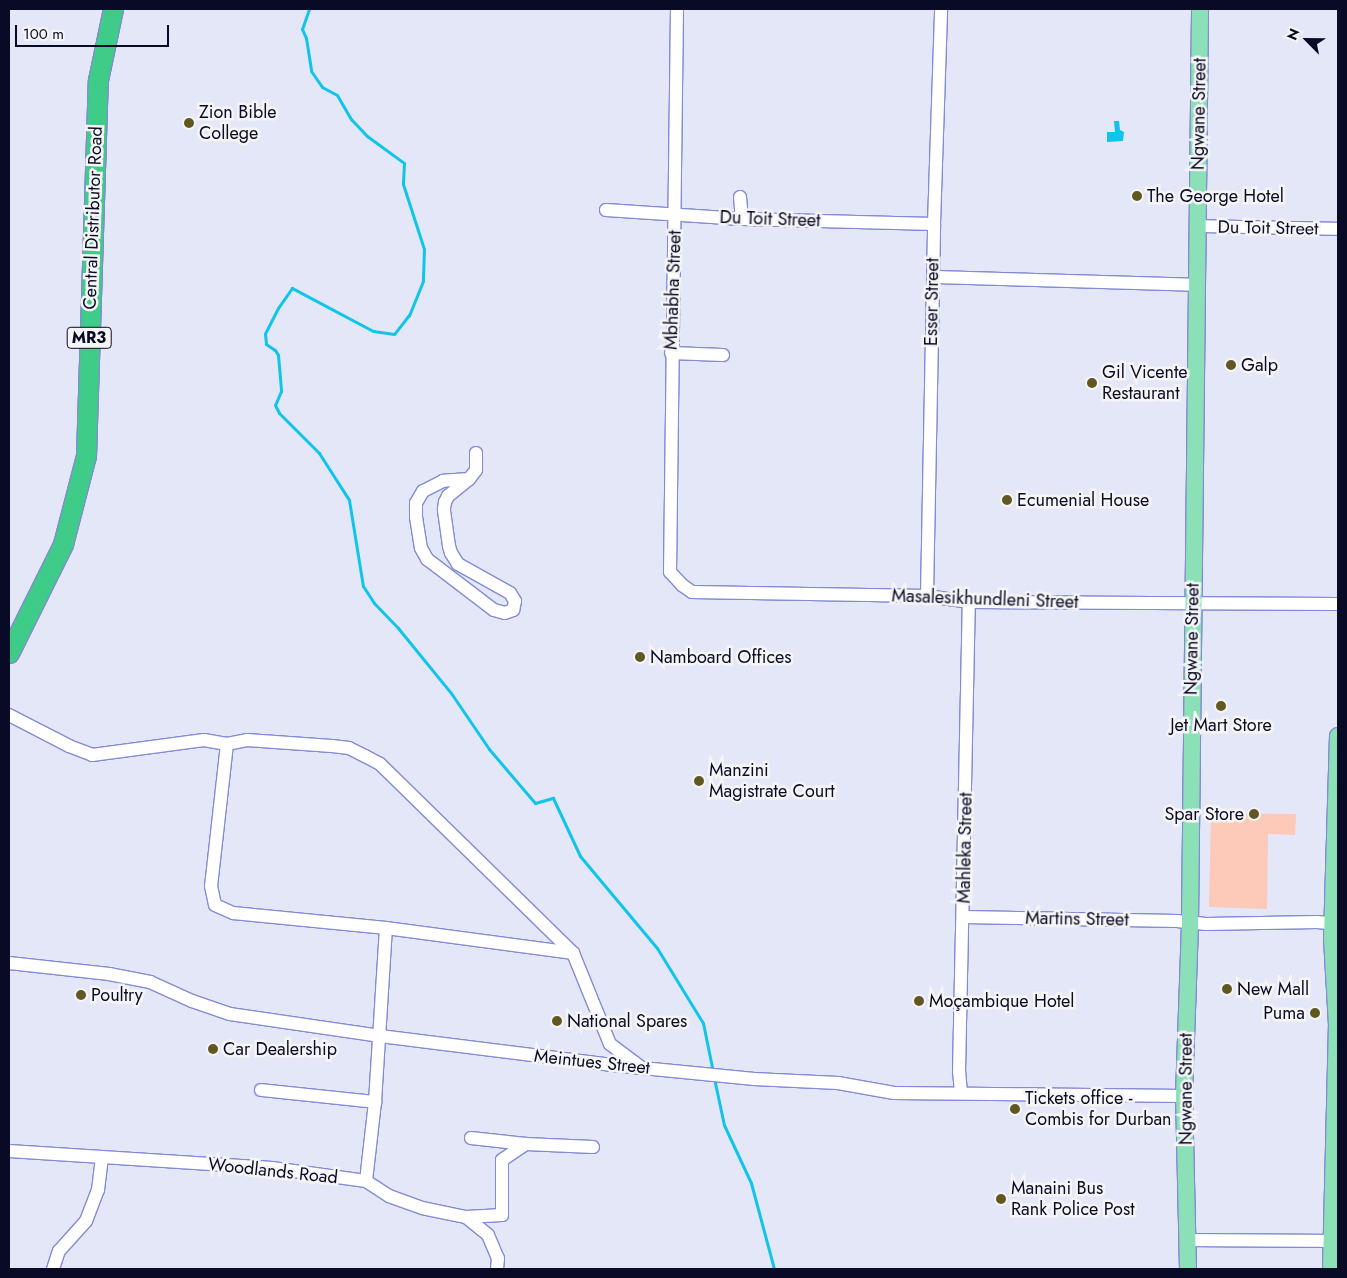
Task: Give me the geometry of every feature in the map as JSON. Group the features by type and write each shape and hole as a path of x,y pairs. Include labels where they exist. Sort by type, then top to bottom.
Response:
{"highway":[{"name":"Central Distributor Road","path":"9,626 54,540 76,460 90,83 98,29 104,9"},
{"name":"Central Distributor Road","path":"9,653 63,544 86,456 98,80 113,9"}],"main road":[{"name":"Ngwane Street","path":"1188,1269 1184,1096 1190,922 1192,602 1200,9"},
{"path":"1332,1269 1335,1241 1337,1024 1332,938 1336,924 1338,736"}],"street":[{"name":"Mbhabha Street","path":"670,572 671,353 678,9"},
{"name":"Esser Street","path":"927,596 934,224 941,9"},
{"path":"740,197 742,219"},
{"name":"Du Toit Street","path":"606,210 742,219 934,224"},
{"name":"Du Toit Street","path":"1197,226 1338,229"},
{"path":"933,277 1196,285"},
{"path":"671,353 723,355"},
{"path":"469,479 442,481 423,491 416,503 417,534 427,559 494,610 504,613 513,610 515,601 510,593 458,564 451,553 444,508 448,496 469,479 476,470 476,454"},
{"name":"Masalesikhundleni Street","path":"670,572 692,592 927,596 969,602 1338,604"},
{"name":"Mahleka Street","path":"961,1093 959,1072 964,917 969,602"},
{"path":"9,715 69,746 92,755 204,740 227,744 247,740 349,748 380,764 573,953 610,1044 640,1068"},
{"path":"227,744 211,886 216,905 233,913 386,928 573,953"},
{"name":"Martins Street","path":"964,917 1190,922 1206,924 1317,922 1336,924"},
{"path":"366,1181 375,1102 386,928"},
{"name":"Meintues Street","path":"9,963 109,974 150,982 192,1001 230,1014 380,1036 640,1068 754,1079 838,1083 894,1093 1184,1096"},
{"path":"261,1090 375,1102"},
{"path":"471,1138 526,1144 593,1147"},
{"path":"466,1217 502,1215 502,1160 526,1144"},
{"name":"Woodlands Road","path":"9,1151 272,1168 366,1181 389,1196 422,1208 466,1217 488,1235 498,1258 497,1269"},
{"path":"53,1269 59,1251 86,1221 98,1190 102,1157"},
{"path":"1187,1240 1335,1241"}],"shaded area":[{"path":"1211,813 1296,814 1295,835 1268,834 1267,909 1209,907"}],"water":[{"path":"1114,121 1119,121 1120,130 1124,132 1123,141 1107,142 1107,132 1115,132"}],"waterway":[{"path":"309,9 302,29 306,38 311,71 322,87 337,95 351,119 367,136 404,163 403,184 424,249 423,281 409,315 394,334 373,331 292,288 278,308 265,334 266,344 275,350 278,355 281,391 275,405 279,413 319,453 349,500 363,586 374,603 398,628 451,693 489,749 535,803 553,798 580,856 657,948 703,1023 713,1072"},
{"path":"714,1078 724,1125 751,1183 774,1269"}],"place":[{"name":"Zion Bible College","path":"189,123"},
{"name":"The George Hotel","path":"1137,196"},
{"name":"Galp","path":"1231,365"},
{"name":"Gil Vicente Restaurant","path":"1092,383"},
{"name":"Ecumenial House","path":"1007,500"},
{"name":"Namboard Offices","path":"640,657"},
{"name":"Jet Mart Store","path":"1221,706"},
{"name":"Manzini Magistrate Court","path":"699,781"},
{"name":"Spar Store","path":"1254,814"},
{"name":"New Mall","path":"1227,989"},
{"name":"Poultry","path":"81,995"},
{"name":"Moçambique Hotel","path":"919,1001"},
{"name":"Puma","path":"1315,1013"},
{"name":"National Spares","path":"557,1021"},
{"name":"Car Dealership","path":"213,1049"},
{"name":"Tickets office - Combis for Durban","path":"1015,1109"},
{"name":"Manaini Bus Rank Police Post","path":"1001,1199"}]}
